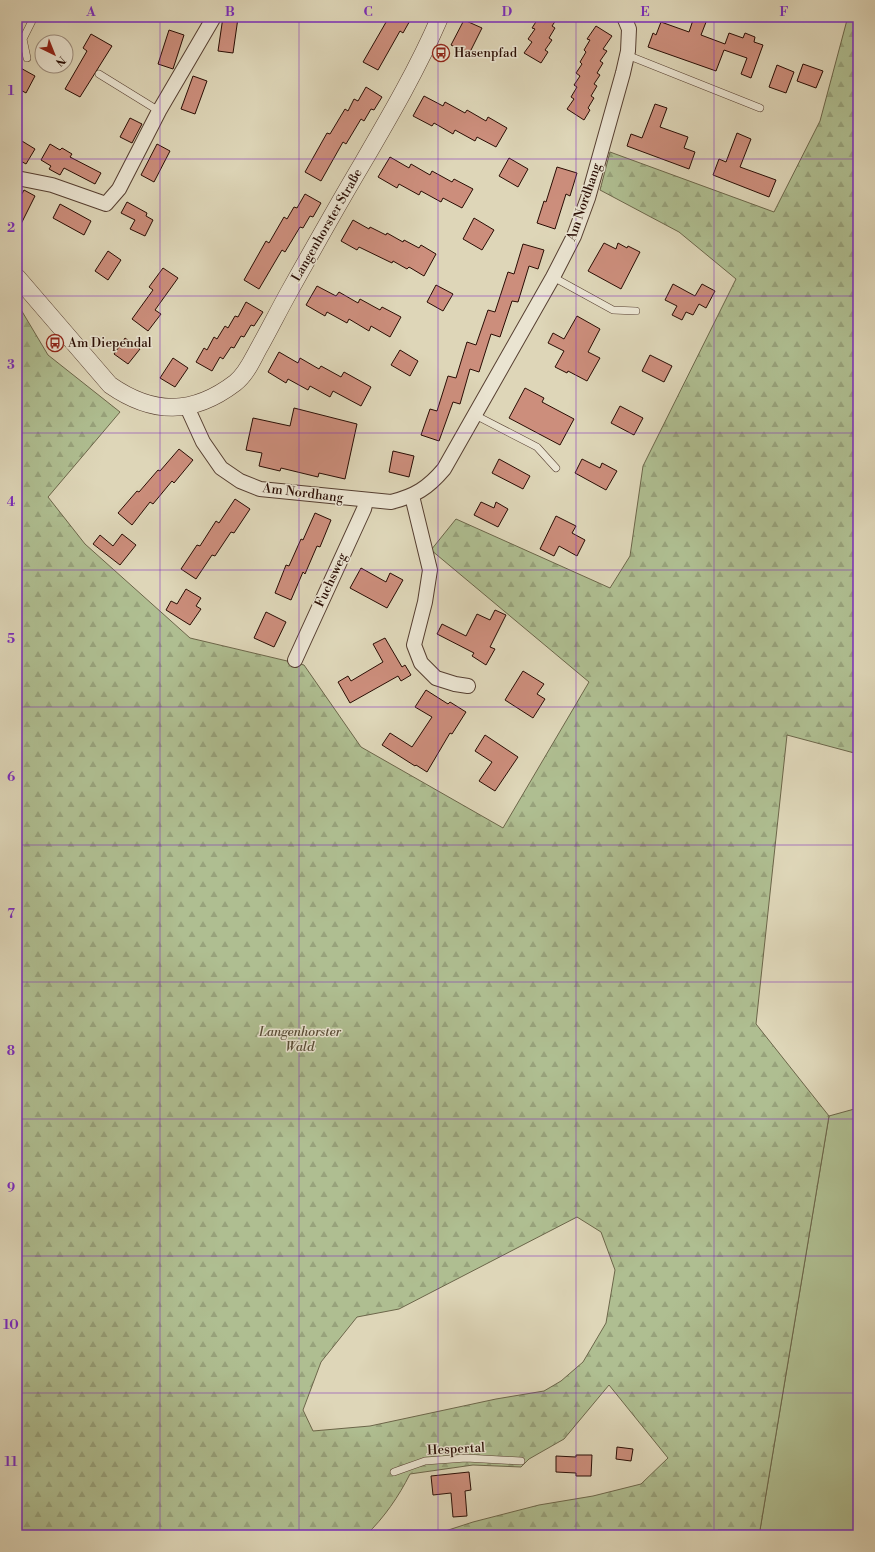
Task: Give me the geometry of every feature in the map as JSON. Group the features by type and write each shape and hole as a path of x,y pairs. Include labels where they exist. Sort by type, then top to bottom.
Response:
{"street":[{"name":"Langenhorster Straße","path":"187,407 205,401 222,392 237,382 248,369 286,298 407,85 440,17"},
{"name":"Am Nordhang","path":"187,407 203,442 221,468 240,482 260,489 366,501 391,502 412,496 429,485 444,469 553,277 574,236 588,198 627,55 629,29 624,17"},
{"path":"17,178 52,185 106,204 119,189 209,19"},
{"path":"17,277 110,385 127,396 149,404 187,407"},
{"path":"412,496 430,570 425,602 414,645 421,663 436,678 455,684 468,686"},
{"name":"Fuchsweg","path":"295,660 366,501"}],"lane":[{"path":"27,58 23,39 34,17"},
{"path":"627,55 760,108"},
{"path":"99,74 159,111"},
{"path":"553,277 613,310 636,311"},
{"path":"475,415 537,447 556,468"},
{"name":"Hespertal","path":"394,1472 425,1461 466,1458 521,1461"}],"green space":[{"name":"Langenhorster Wald","path":"829,17 858,17 858,754 787,735 756,1024 829,1116 760,1530 718,1530 715,1535 433,1535 473,1522 539,1505 593,1496 641,1484 668,1458 609,1385 564,1439 529,1459 521,1467 473,1465 410,1474 391,1506 366,1535 17,1535 17,303 48,355 120,412 48,497 85,544 190,638 304,665 361,747 503,828 589,682 431,550 456,519 610,588 630,556 643,466 736,279 679,232 600,190 610,152 774,212 820,121 847,20","holes":["577,1217 601,1232 615,1270 606,1323 583,1362 561,1381 544,1391 496,1399 370,1426 313,1431 303,1410 321,1362 357,1317 399,1309"]},
{"path":"858,1108 858,1535 715,1535 717,1530 760,1530 829,1116"}],"building":[{"path":"223,17 238,18 233,53 218,51"},
{"path":"389,17 412,17 403,33 400,31 378,70 363,62"},
{"path":"539,17 558,17 552,26 555,28 549,38 552,40 545,50 548,52 541,63 524,53 532,42 528,39 535,29 532,28"},
{"path":"694,17 708,17 701,35 725,44 729,33 743,38 745,33 755,37 754,42 763,45 751,78 741,74 747,58 724,50 716,71 648,47 653,33 656,35 661,22 689,32"},
{"path":"464,20 482,28 469,54 451,45"},
{"path":"596,26 612,36 603,49 607,51 600,61 603,63 597,73 600,75 594,84 597,86 591,96 594,98 588,108 590,110 584,120 567,109 574,99 571,97 577,87 574,85 580,76 576,73 582,64 580,62 586,52 584,50 590,40 587,39"},
{"path":"169,30 184,35 173,69 158,64"},
{"path":"91,34 112,46 80,97 65,89 87,51 83,48"},
{"path":"803,64 823,71 816,88 797,81"},
{"path":"777,65 794,72 786,93 769,87"},
{"path":"17,66 35,76 26,93 17,88"},
{"path":"193,76 207,81 195,114 181,109"},
{"path":"366,87 382,97 374,110 371,109 364,121 361,119 346,144 343,142 321,181 305,172 327,133 330,134 345,109 348,111 354,99 358,101"},
{"path":"424,96 443,106 445,102 465,113 467,110 486,121 488,117 507,128 496,147 477,137 475,141 455,130 453,134 434,123 432,126 413,116"},
{"path":"655,104 667,108 660,127 688,137 684,148 695,152 689,169 627,146 631,134 642,138"},
{"path":"130,118 142,124 132,143 120,137"},
{"path":"737,133 751,139 740,167 776,180 769,197 713,175 719,159 726,162"},
{"path":"17,138 35,149 26,164 17,159"},
{"path":"50,144 60,150 62,148 72,154 70,157 101,173 95,184 64,168 60,175 49,169 51,166 41,160"},
{"path":"157,144 170,151 154,182 141,175"},
{"path":"390,157 409,168 411,164 430,175 432,171 452,182 454,179 473,189 462,208 443,198 441,202 421,191 419,195 399,184 397,188 378,177"},
{"path":"509,158 528,169 518,187 499,176"},
{"path":"557,167 577,173 570,196 566,194 555,229 537,223 544,201 546,202"},
{"path":"24,190 35,196 17,232 17,203"},
{"path":"305,194 321,203 313,217 310,216 303,228 300,227 285,252 282,250 259,289 244,280 266,241 269,243 284,217 287,219 294,207 297,208"},
{"path":"127,202 147,213 146,216 153,220 145,236 130,229 135,220 121,213"},
{"path":"60,204 91,221 84,235 53,218"},
{"path":"474,218 494,230 482,250 463,239"},
{"path":"353,220 369,229 370,227 386,235 387,233 403,242 404,240 419,248 421,245 436,254 424,276 409,267 407,269 393,261 392,263 359,247 357,250 341,241"},
{"path":"604,243 616,249 618,243 627,248 628,246 640,252 621,289 588,271"},
{"path":"523,244 544,250 538,269 529,266 518,302 512,301 500,337 491,334 479,372 470,369 460,404 453,402 439,441 421,435 430,409 437,411 448,376 456,378 467,342 476,345 488,310 495,312 508,272 514,274"},
{"path":"108,251 121,260 108,280 95,271"},
{"path":"163,268 178,278 155,310 161,314 148,331 132,319 153,290 149,287"},
{"path":"673,284 695,296 702,284 715,291 706,308 699,304 693,315 686,312 682,320 672,315 677,306 665,300"},
{"path":"436,285 453,294 443,311 427,302"},
{"path":"317,286 336,296 339,292 358,303 360,299 380,310 382,307 401,317 390,337 371,326 369,331 349,319 347,323 327,312 325,316 306,305"},
{"path":"246,302 263,312 254,326 251,325 244,337 241,336 234,348 231,347 223,359 220,357 212,371 196,362 204,348 207,350 214,337 217,339 225,326 228,328 235,316 238,317"},
{"path":"577,316 600,329 588,352 600,358 587,381 568,371 567,373 555,367 564,351 548,343 553,333 564,339"},
{"path":"125,338 140,349 128,364 114,354"},
{"path":"400,350 418,361 410,376 391,365"},
{"path":"279,352 298,363 300,358 319,369 321,366 341,377 344,372 371,387 361,406 333,391 330,397 310,386 308,390 288,379 286,383 268,372"},
{"path":"650,355 672,366 664,382 642,371"},
{"path":"173,358 188,368 175,387 160,378"},
{"path":"525,388 544,398 542,402 574,419 560,445 509,418"},
{"path":"620,406 643,418 634,435 611,423"},
{"path":"294,408 357,424 345,479 319,473 318,477 281,468 280,471 259,466 262,453 246,450 253,418 290,426"},
{"path":"179,449 193,460 174,483 172,481 153,504 150,502 132,525 118,513 158,470 160,471"},
{"path":"393,451 414,456 409,477 389,472"},
{"path":"499,459 530,476 523,489 492,473"},
{"path":"582,459 600,468 602,463 617,471 606,490 575,473"},
{"path":"235,499 250,509 234,533 231,532 215,556 212,555 196,579 181,569 197,545 200,546 216,521 219,523"},
{"path":"481,502 494,508 496,502 508,509 498,527 474,515"},
{"path":"315,513 331,520 320,547 317,546 305,574 303,572 291,600 275,593 286,565 289,566"},
{"path":"556,516 576,526 572,533 585,540 577,556 559,546 554,556 540,549"},
{"path":"122,534 136,545 120,565 93,544 100,535 113,546"},
{"path":"361,568 386,582 390,573 403,580 387,608 350,588"},
{"path":"186,589 201,598 196,606 201,609 190,625 166,610 171,601 177,604"},
{"path":"495,610 506,615 490,647 495,649 486,665 472,656 474,653 437,634 442,624 466,636 477,614 490,620"},
{"path":"266,612 286,622 274,647 254,638"},
{"path":"385,638 402,667 405,665 411,675 401,681 398,676 350,703 338,682 348,676 351,681 383,662 373,644"},
{"path":"523,671 544,684 537,694 545,699 533,718 505,700"},
{"path":"426,690 448,704 450,702 466,712 452,734 450,733 427,772 382,745 390,733 412,747 432,717 415,707"},
{"path":"485,735 518,757 495,791 479,781 492,762 475,751"},
{"path":"617,1447 633,1449 631,1461 616,1459"},
{"path":"576,1455 592,1455 591,1476 576,1476 576,1473 556,1472 556,1456 576,1457"},
{"path":"469,1472 471,1490 465,1491 467,1516 453,1517 451,1493 433,1495 431,1476"}],"place":[{"name":"Hasenpfad","path":"441,53"},
{"name":"Am Diependal","path":"55,343"}]}
